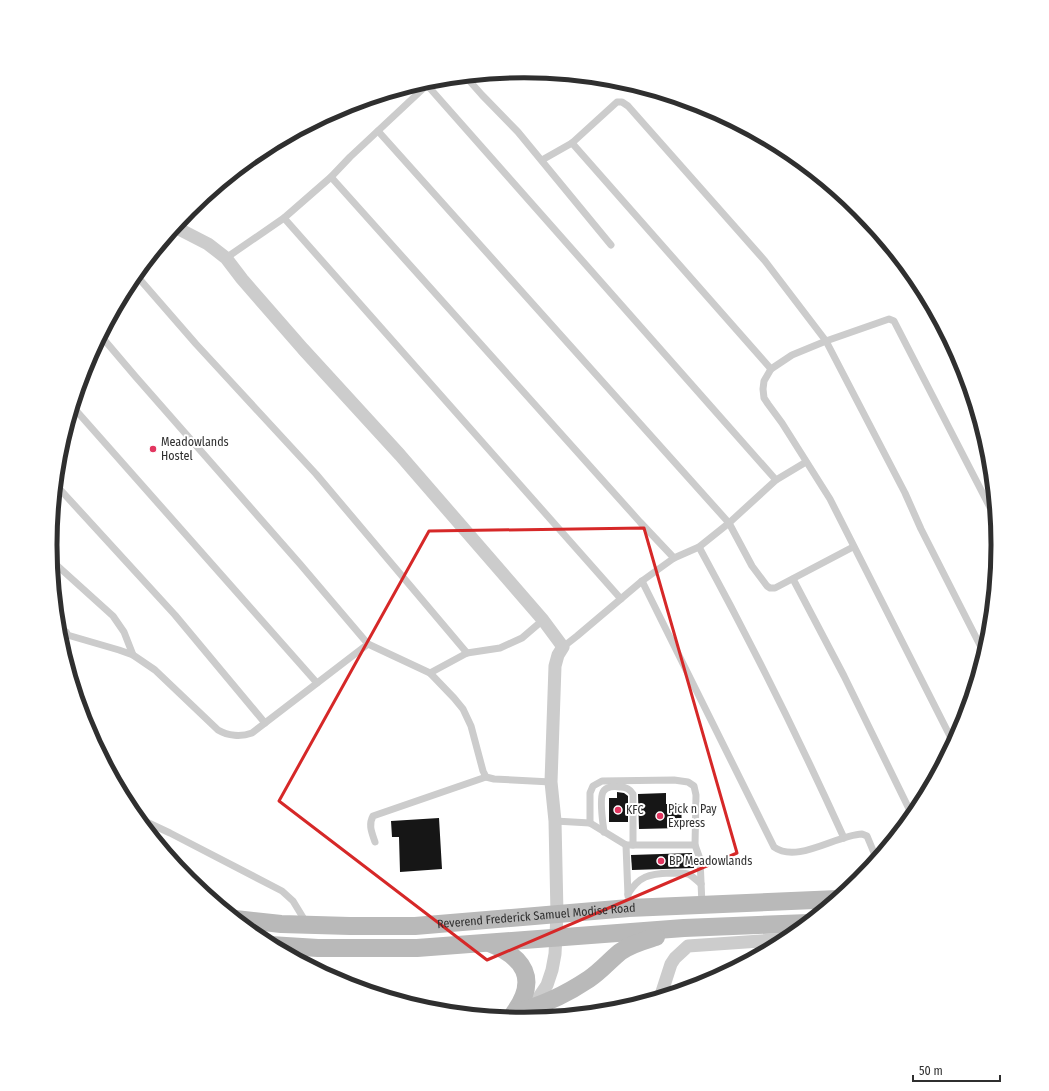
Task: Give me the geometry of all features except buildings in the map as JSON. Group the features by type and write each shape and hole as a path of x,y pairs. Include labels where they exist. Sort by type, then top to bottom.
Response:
{"main road":[{"name":"Reverend Frederick Samuel Modise Road","path":"246,920 281,924 415,926 558,914 629,901 702,905 830,899"},
{"name":"Reverend Frederick Samuel Modise Road","path":"284,946 318,948 417,948 684,928 799,923"},
{"path":"518,1013 537,1006 574,988 589,979 620,952 633,944 684,928"},
{"path":"488,943 518,959 525,972 526,981 523,998 514,1013"}],"street":[{"path":"180,230 208,244 226,258 242,279 303,349 400,455 543,620 563,647 558,655 555,666 551,782 558,914 557,937 552,970 547,985 539,997 516,1013"},
{"path":"662,992 671,964 675,958 688,946 774,940"}],"lane":[{"path":"470,81 518,132 611,245"},
{"path":"430,88 776,480"},
{"path":"226,258 284,218 331,177 350,157 422,90"},
{"path":"542,160 572,143 615,104 620,101 625,103 765,261 826,341 905,493 920,529 981,647"},
{"path":"378,131 729,523 752,566 767,586 770,588 775,588 853,547"},
{"path":"572,143 771,369"},
{"path":"331,177 674,558"},
{"path":"284,218 621,599"},
{"path":"140,280 196,344 316,474 467,653"},
{"path":"950,737 830,499 782,423 764,398 764,381 771,369 792,355 826,341 888,319 894,321 990,508"},
{"path":"104,340 368,644 430,673 454,698 463,709 471,726 486,777"},
{"path":"77,412 317,683"},
{"path":"563,647 642,582 674,558 699,547 729,523 776,480 806,462"},
{"path":"60,490 175,615 265,723"},
{"path":"699,547 734,610 844,838"},
{"path":"58,565 113,616 124,632 133,655"},
{"path":"793,579 844,676 910,810"},
{"path":"642,582 774,847 780,851 793,852 860,834 865,835 875,855"},
{"path":"430,673 467,653 500,648 522,638 543,620"},
{"path":"66,636 133,655 155,670 222,733 245,736 252,733 368,644"},
{"path":"375,842 370,828 370,820 373,816 486,777 494,779 551,782"},
{"path":"590,823 590,792 594,786 602,781 674,780 688,782 694,786 696,795 695,845 700,859 702,905"},
{"path":"604,832 602,801 603,792 611,787 627,788 633,794 629,845 629,901"},
{"path":"554,821 590,823 629,845 695,845"},
{"path":"149,823 282,891 293,901 308,924"},
{"path":"629,901 634,885 641,878 651,874 688,874 701,884"}],"highlighted area":[{"path":"644,528 737,853 487,960 279,801 429,531"}],"place":[{"name":"Meadowlands Hostel","path":"153,449"},
{"name":"KFC","path":"618,810"},
{"name":"Pick n Pay Express","path":"660,816"},
{"name":"BP Meadowlands","path":"661,861"}]}
